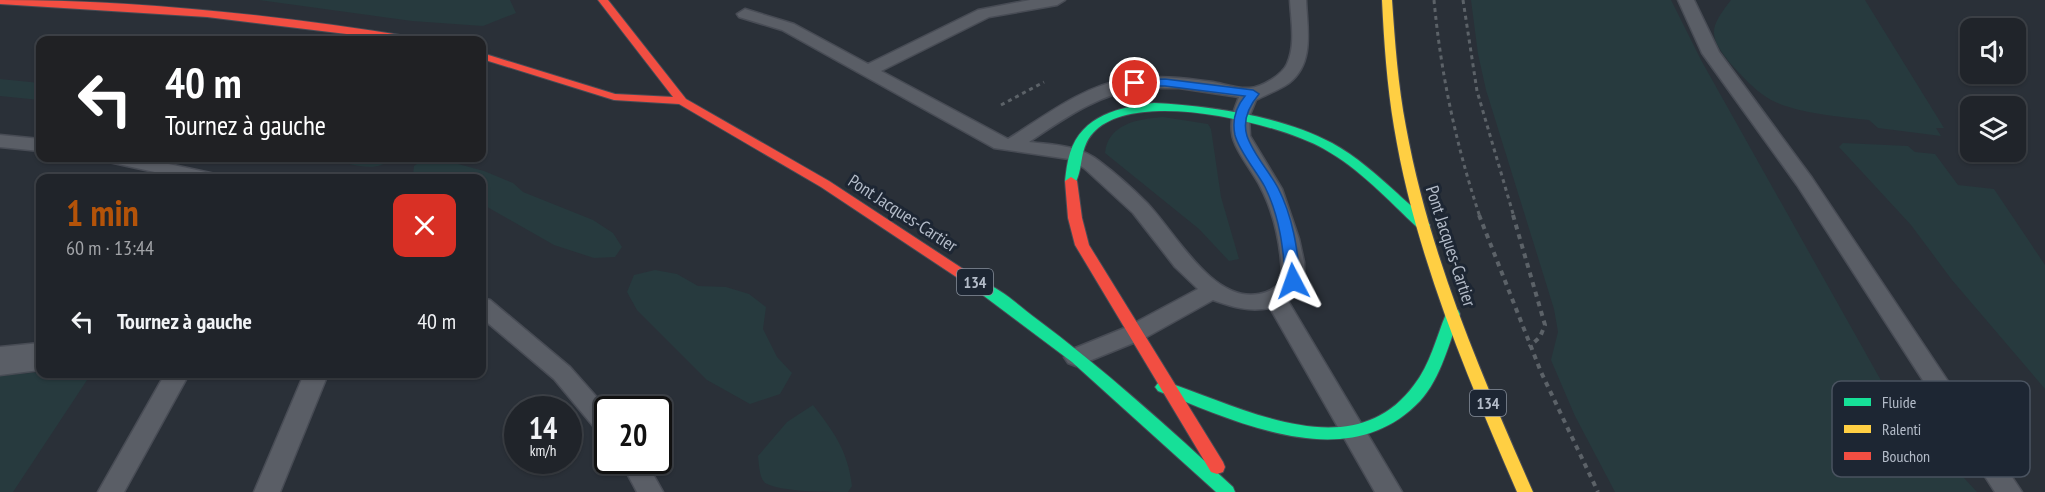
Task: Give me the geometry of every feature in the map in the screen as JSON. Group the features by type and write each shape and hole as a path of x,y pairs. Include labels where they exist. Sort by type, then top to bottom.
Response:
{"main road":[{"path":"603,0 682,101"},
{"name":"Pont Jacques-Cartier","path":"1387,0 1387,30 1399,131 1423,225 1453,314 1525,492"},
{"path":"0,2 143,7 237,15 387,36"},
{"path":"486,57 614,97 682,101"},
{"name":"Pont Jacques-Cartier","path":"682,101 870,212 1007,304 1076,357 1148,418 1227,492"},
{"path":"1232,492 1082,245 1071,209 1070,167 1074,154 1087,133 1096,123 1129,108 1172,105 1240,117 1304,135 1338,152 1423,225"},
{"path":"1148,382 1288,429 1321,435 1354,433 1387,423 1416,395 1428,375 1453,314"},
{"path":"1076,357 1107,368"}],"street":[{"path":"0,361 36,357"}],"lane":[{"path":"870,70 984,14 1057,0"},
{"path":"745,14 788,27 870,70 991,139 1010,146 1074,154 1091,164 1124,191 1183,262 1213,290 1242,302 1265,302 1276,299 1290,288 1293,281 1289,239 1272,189 1241,136 1240,117 1244,104 1253,94 1281,81 1296,69 1299,59 1298,0"},
{"path":"1686,0 1711,53 1805,182 1936,381"},
{"path":"1010,146 1084,99 1121,85 1165,82 1253,94"},
{"path":"0,141 36,145"},
{"path":"134,162 190,174"},
{"path":"1076,357 1135,333 1213,290"},
{"path":"1276,299 1389,492"},
{"path":"486,309 562,373 594,410"},
{"path":"111,492 175,378"},
{"path":"267,492 314,378"},
{"path":"640,474 650,492"},
{"path":"1999,477 2009,492"}],"path":[{"path":"1434,0 1443,87 1458,153 1481,222 1529,347 1598,492"},
{"path":"1463,0 1472,72 1480,106 1530,263 1545,325 1544,332 1537,342 1529,347"}],"green space":[{"path":"259,0 510,0 516,13 483,26 412,21"},
{"path":"1471,0 1671,0 1701,60 1881,381 1832,381 1832,477 1963,477 1977,492 1615,492 1575,416 1551,360 1558,332 1554,309 1486,90 1478,54"},
{"path":"1731,0 1865,0 1944,128 1936,128 1941,136 1878,128 1869,120 1806,111 1771,100 1749,83 1730,63 1715,38 1715,24"},
{"path":"0,79 36,83 36,100 0,96"},
{"path":"1163,117 1208,124 1211,129 1221,197 1239,259 1229,261 1199,229 1105,153 1107,143 1118,129 1143,119"},
{"path":"1843,143 1908,146 1915,152 1935,154 1958,185 1994,189 2045,265 2045,389 1952,280 1911,225 1839,147"},
{"path":"342,162 387,162 372,167"},
{"path":"420,162 451,162 484,171 513,183 523,192 593,220 613,233 622,247 615,257 594,258 554,245 486,206 486,174 413,174 414,166"},
{"path":"655,270 677,274 698,286 726,287 749,294 766,307 763,329 777,357 792,373 780,394 750,404 707,380 637,310 627,292 634,275"},
{"path":"36,372 36,378 88,378 13,492 0,492 0,376"},
{"path":"813,405 834,433 843,452 852,486 848,492 782,488 765,483 762,477 758,456 787,422"}],"traffic: fast":[{"path":"1071,181 1076,152 1088,131 1106,117 1129,110 1154,107 1207,111 1257,121 1317,140 1354,163 1423,225"},
{"path":"981,287 1077,359 1227,492"},
{"path":"1163,387 1225,411 1292,431 1326,434 1358,431 1387,419 1414,397 1432,368 1453,314"}],"traffic: slow":[{"path":"1387,0 1391,64 1400,127 1431,252 1475,374 1525,492"}],"traffic: jam":[{"path":"603,0 682,101 825,184 981,287"},
{"path":"0,1 207,13 388,36"},
{"path":"486,57 614,97 682,101"},
{"path":"1071,181 1075,218 1082,245 1217,467"}],"route":[{"path":"1135,83 1165,82 1253,94 1244,104 1240,117 1241,136 1272,189 1282,216 1293,262 1293,281"}]}
